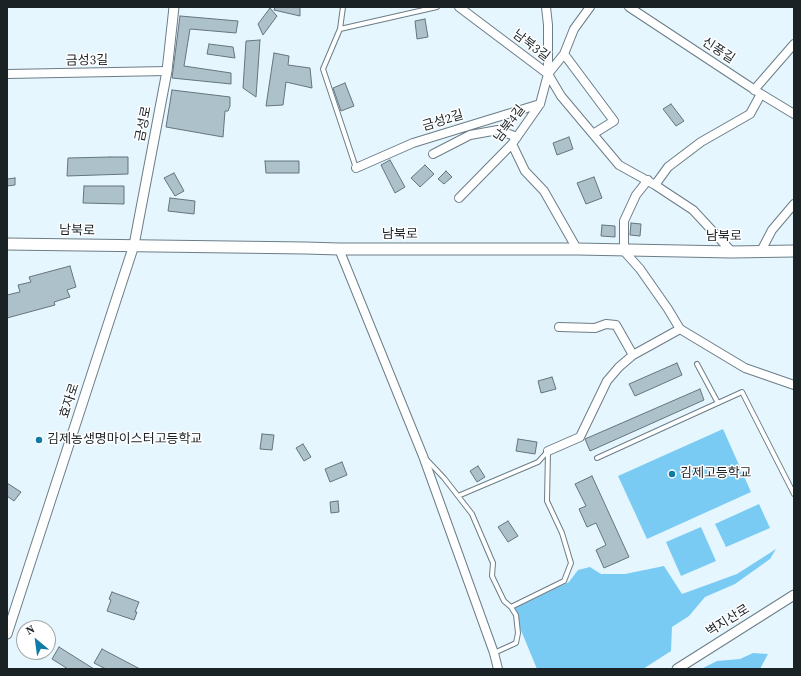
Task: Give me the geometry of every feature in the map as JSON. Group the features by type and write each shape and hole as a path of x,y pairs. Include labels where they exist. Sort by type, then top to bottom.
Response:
{"main road":[{"name":"남북로","path":"7,244 340,249 577,249 732,252 794,251"}],"street":[{"name":"금성로","path":"134,245 167,71 174,7"},
{"name":"남북3길","path":"459,7 548,74 561,96 619,165 648,180 693,210 732,252"},
{"path":"546,7 548,26 548,74"},
{"name":"남북4길","path":"459,198 512,144 540,104 548,74 564,54 574,29 590,7"},
{"name":"신풍길","path":"629,7 794,114"},
{"path":"655,185 668,167 701,142 750,114 758,92 794,44"},
{"path":"564,54 614,121 593,134"},
{"name":"금성3길","path":"7,74 167,71"},
{"name":"금성2길","path":"356,168 413,143 540,104"},
{"path":"433,154 470,135 498,130 517,137"},
{"path":"512,144 526,171 544,191 577,249"},
{"path":"648,180 636,195 624,221 624,251 640,269 680,329 745,368 794,385"},
{"path":"761,251 772,230 794,204"},
{"name":"효자로","path":"7,634 134,245"},
{"path":"340,249 423,456 494,653 498,669"},
{"path":"559,327 595,328 606,324 616,325 633,355"},
{"path":"548,451 580,437 607,382 619,367 633,355 680,329"},
{"name":"벽지산로","path":"677,669 794,595"}],"lane":[{"path":"343,7 340,29 323,69 356,168"},
{"path":"340,29 437,7"},
{"path":"697,364 718,403"},
{"path":"597,458 742,392 794,494"},
{"path":"458,496 538,462 548,451"},
{"path":"511,606 564,581 571,563 562,532 547,501 548,451"},
{"path":"423,456 444,478 472,514 493,563 492,576 504,600 511,606 516,615 518,633 516,644 494,653"}],"shaded area":[{"path":"723,429 751,492 647,539 618,476"},
{"path":"759,504 770,528 726,547 715,524"},
{"path":"701,527 716,561 681,576 666,542"},
{"path":"776,549 770,559 735,584 705,597 689,616 672,627 671,651 643,669 537,669 520,628 515,608 569,582 578,570 590,567 601,574 625,574 664,566 682,594 737,574"},
{"path":"753,653 768,654 760,669 701,669 717,661 740,659"}],"building":[{"path":"275,7 300,7 300,16 274,10"},
{"path":"270,8 277,16 263,35 258,24"},
{"path":"180,16 238,21 236,33 190,29 184,66 231,73 231,84 172,78"},
{"path":"425,19 428,37 417,39 415,21"},
{"path":"260,40 256,97 243,88 246,41"},
{"path":"209,44 233,47 235,58 207,54"},
{"path":"274,53 289,56 288,65 310,68 312,88 286,82 283,105 266,106"},
{"path":"345,83 354,106 341,111 333,88"},
{"path":"172,90 230,97 230,106 228,111 225,111 223,137 166,127"},
{"path":"671,104 684,121 676,126 663,109"},
{"path":"569,137 573,149 557,155 553,143"},
{"path":"128,157 128,174 67,176 68,158"},
{"path":"390,160 405,187 395,193 381,165"},
{"path":"265,161 299,161 299,173 266,173"},
{"path":"425,165 434,174 420,187 411,178"},
{"path":"446,171 452,177 444,184 438,179"},
{"path":"174,173 184,191 175,196 164,178"},
{"path":"594,177 602,198 586,204 577,183"},
{"path":"15,178 15,185 7,186 7,179"},
{"path":"84,186 124,186 124,204 83,203"},
{"path":"170,198 195,201 194,214 168,211"},
{"path":"631,223 641,224 640,236 630,235"},
{"path":"602,225 615,226 615,237 601,236"},
{"path":"70,266 76,287 67,290 70,297 54,302 55,305 7,318 7,295 20,292 18,285 31,282 29,277"},
{"path":"677,363 682,375 635,396 629,384"},
{"path":"552,377 556,389 541,393 538,381"},
{"path":"700,389 704,400 590,451 585,439"},
{"path":"262,434 274,435 272,450 260,449"},
{"path":"518,439 537,442 535,454 516,451"},
{"path":"303,444 311,457 304,461 296,448"},
{"path":"342,462 347,475 330,482 325,469"},
{"path":"478,466 485,477 477,482 470,471"},
{"path":"592,476 629,557 604,568 596,550 606,545 596,523 587,527 579,509 586,506 575,484"},
{"path":"7,483 21,492 14,501 7,496"},
{"path":"338,501 339,512 331,513 330,502"},
{"path":"508,521 518,536 508,542 498,527"},
{"path":"112,592 139,602 134,620 107,611"},
{"path":"59,647 94,669 68,669 54,660 56,660 56,652"},
{"path":"102,649 140,669 106,669 94,663"}],"place":[{"name":"김제농생명마이스터고등학교","path":"39,440"},
{"name":"김제고등학교","path":"672,474"}]}
